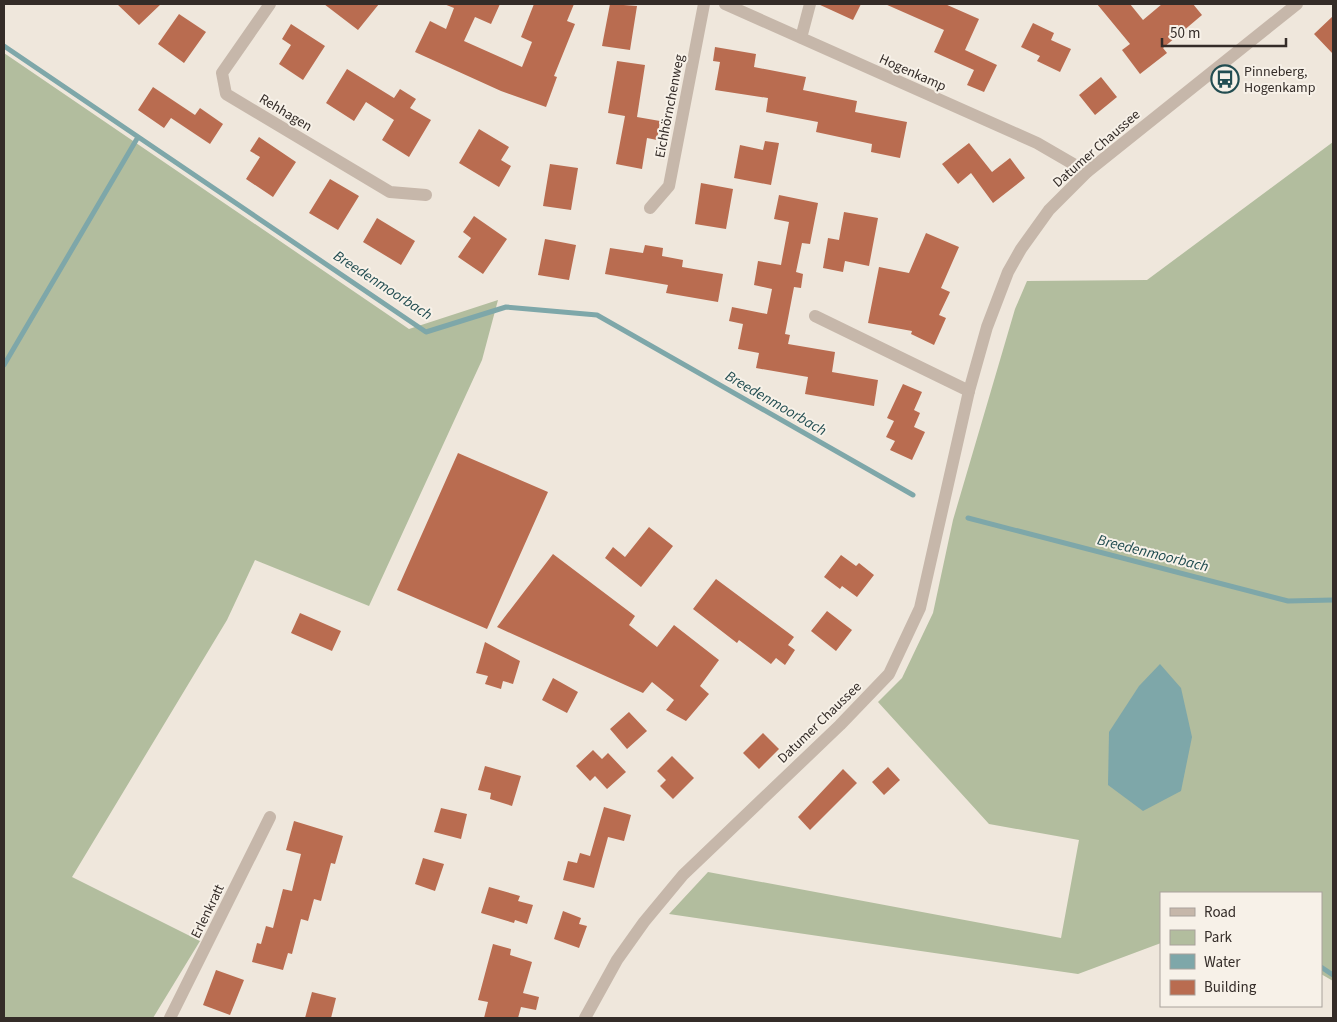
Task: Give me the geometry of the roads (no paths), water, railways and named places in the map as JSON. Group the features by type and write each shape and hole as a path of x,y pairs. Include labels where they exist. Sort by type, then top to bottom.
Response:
{"street":[{"name":"Rehhagen","path":"270,4 222,73 226,94 390,192 426,194"},
{"name":"Eichhörnchenweg","path":"650,208 669,186 704,4"},
{"name":"Hogenkamp","path":"725,4 1037,143 1087,172"},
{"path":"801,38 810,4"},
{"name":"Datumer Chaussee","path":"585,1018 617,960 644,922 683,875 840,725 889,674 920,608 969,391 987,327 1008,272 1021,249 1049,210 1087,172 1297,4"},
{"path":"815,316 969,391"},
{"name":"Erlenkratt","path":"170,1018 270,817"}],"water":[{"path":"1160,664 1181,688 1192,737 1181,791 1143,811 1108,785 1109,732 1139,686"}],"waterway":[{"name":"Breedenmoorbach","path":"4,46 426,332 506,307 597,315 913,495"},
{"path":"4,365 138,137"},
{"name":"Breedenmoorbach","path":"968,518 1288,601 1333,600"},
{"path":"1322,968 1333,975"}],"place":[{"name":"Pinneberg, Hogenkamp","path":"1225,79"}]}
